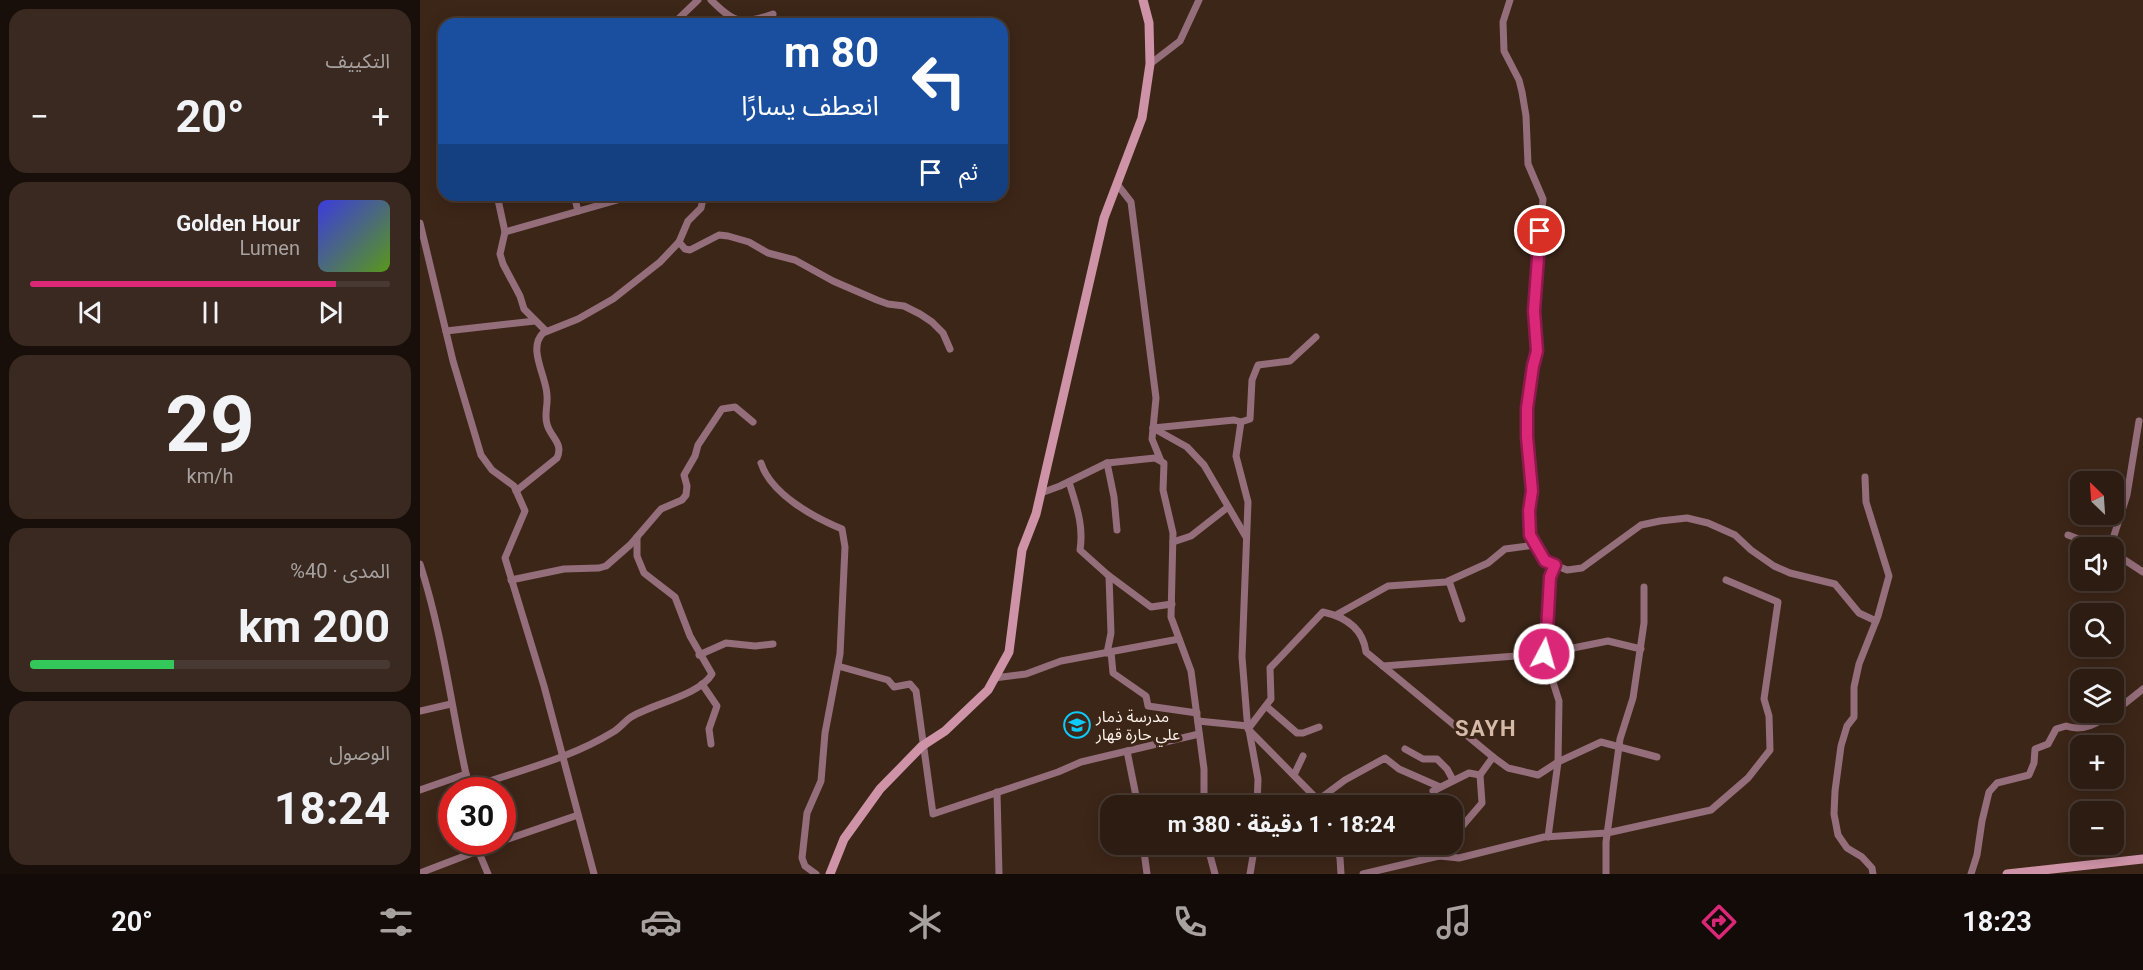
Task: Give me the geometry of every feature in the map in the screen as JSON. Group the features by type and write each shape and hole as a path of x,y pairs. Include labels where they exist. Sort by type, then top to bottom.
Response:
{"street":[{"path":"679,18 698,0"},
{"path":"711,0 734,18"},
{"path":"830,874 844,839 880,789 922,746 945,731 988,690 1008,652 1022,550 1036,514 1104,218 1142,118 1150,64 1149,23 1143,0"},
{"path":"1150,64 1180,41 1199,0"},
{"path":"1510,0 1503,21 1504,51 1519,80 1526,116 1528,164 1543,199 1534,311 1537,351 1527,408 1532,491 1529,511 1530,535 1535,545 1545,561 1567,570 1582,568 1641,525 1687,518 1708,523 1735,535 1774,566 1790,573 1835,584 1859,613 1876,621"},
{"path":"758,18 773,14"},
{"path":"1117,184 1131,202 1156,398 1152,439 1161,462 1164,464 1163,490 1173,533 1172,617 1191,671 1204,769 1204,795"},
{"path":"498,201 505,232 500,254 502,264 520,296 524,309 546,331"},
{"path":"576,201 578,211"},
{"path":"505,232 614,201"},
{"path":"516,491 559,454 559,445 547,425 547,388 537,348 539,336 578,319 613,299 660,262 679,242 688,221 704,204 704,201"},
{"path":"420,223 446,331 481,455 492,470 514,486 525,511 505,558 544,686 594,874"},
{"path":"679,242 685,249 690,250 718,235 728,236 749,242 768,253 795,260 833,281 888,304 904,306 920,314 943,333 950,349"},
{"path":"446,331 536,321"},
{"path":"1154,428 1234,420 1241,422 1250,418 1252,380 1258,365 1290,361 1316,337"},
{"path":"512,580 574,567 599,568 614,560 661,509 679,503 686,495 687,486 684,475 698,446 722,409 735,407 753,422"},
{"path":"2114,537 2127,495 2139,421"},
{"path":"1241,422 1236,456 1248,502 1242,657 1248,727 1258,779 1257,795"},
{"path":"1154,428 1187,447 1204,465 1248,539"},
{"path":"1041,493 1107,463 1155,458 1161,462"},
{"path":"1107,463 1114,497 1117,530"},
{"path":"761,464 764,474 796,503 820,519 842,529 845,547 838,666 825,734 821,780 807,813 802,858 805,866 816,874"},
{"path":"1865,477 1866,502 1889,576 1876,621 1859,664 1854,687 1854,717 1846,726 1840,746 1834,814 1838,834 1847,848 1862,857 1872,868 1873,874"},
{"path":"1068,482 1079,513 1082,533 1080,550 1108,575 1151,607 1172,604"},
{"path":"1173,542 1191,536 1228,507"},
{"path":"2068,535 2073,537"},
{"path":"420,564 428,588 466,774 469,784 475,786 563,756 614,731 631,717 709,680 712,674 699,655 675,597 649,578 640,565 637,556 637,537"},
{"path":"1336,615 1388,586 1449,581 1488,563 1505,549 1535,545"},
{"path":"2124,560 2143,572"},
{"path":"1548,837 1558,762 1559,701 1545,652 1550,577 1555,565"},
{"path":"1108,575 1111,633 1109,652 1113,673 1146,696 1148,706 1248,727 1312,795"},
{"path":"1363,874 1439,856 1459,858 1548,837 1607,833 1712,810 1748,778 1770,750 1769,716 1764,699 1778,602 1726,580"},
{"path":"1449,581 1462,619"},
{"path":"1606,874 1607,833 1619,747 1633,698 1641,649 1644,587"},
{"path":"1248,727 1271,699 1270,668 1323,612 1336,615 1353,624 1364,639 1366,652 1508,768 1538,775 1558,762 1601,742 1657,757"},
{"path":"994,678 1026,674 1061,661 1179,639"},
{"path":"1383,666 1545,652 1608,641 1641,649"},
{"path":"699,655 726,643 773,644"},
{"path":"838,666 888,680 894,687 910,684 916,691 933,814 1058,772 1081,762 1200,734"},
{"path":"702,684 717,706 709,729 711,744"},
{"path":"2124,704 2143,689"},
{"path":"420,711 451,704"},
{"path":"1266,706 1297,733 1319,727"},
{"path":"1971,874 1989,792 1997,783 2029,776 2034,763 2035,749 2048,744 2056,729 2066,726 2074,729 2089,727 2095,723"},
{"path":"1405,749 1423,759 1437,759 1447,769 1453,780"},
{"path":"1127,751 1136,795"},
{"path":"1294,775 1303,756"},
{"path":"1463,824 1482,803 1480,775 1493,757"},
{"path":"1328,795 1345,780 1384,758 1399,770 1440,787"},
{"path":"1435,795 1433,791 1453,780 1469,773 1480,775"},
{"path":"420,790 466,774"},
{"path":"997,792 999,874"},
{"path":"516,836 578,815"},
{"path":"420,873 465,855"},
{"path":"480,855 488,874"},
{"path":"1144,855 1147,874"},
{"path":"1210,855 1215,874"},
{"path":"1250,874 1253,855"},
{"path":"1339,855 1341,874"},
{"path":"2007,874 2143,859"},
{"path":"798,874 805,866"}],"place":[{"name":"مدرسة ذمار علي حارة قهار","path":"1077,725"}],"district":[{"name":"SAYH","path":"1486,728"}],"route":[{"path":"1540,231 1534,311 1537,351 1529,387 1527,437 1532,491 1529,511 1530,535 1545,561 1555,565 1550,577 1544,654"}]}
